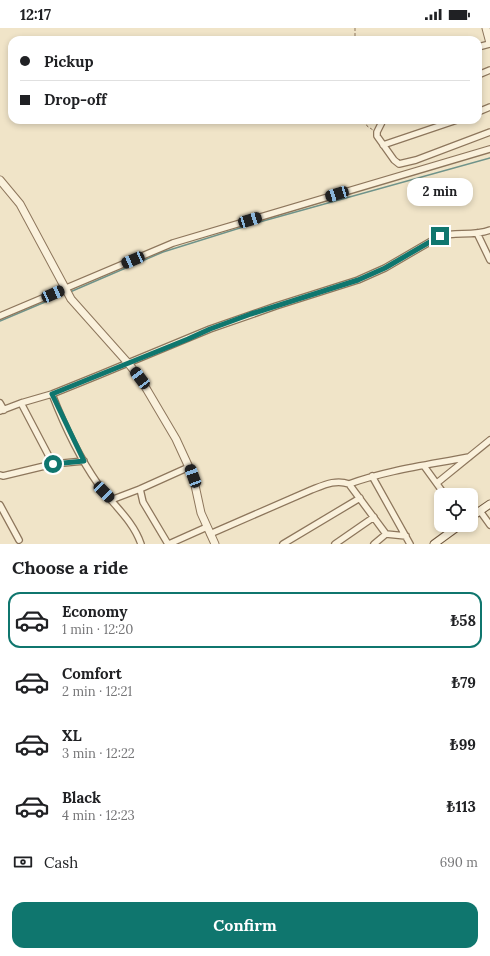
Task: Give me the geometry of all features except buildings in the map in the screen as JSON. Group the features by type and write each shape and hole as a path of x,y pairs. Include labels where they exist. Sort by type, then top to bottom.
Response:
{"street":[{"path":"486,28 490,43"},
{"path":"381,124 377,132 377,136 394,160 399,164 416,160 490,132"},
{"path":"384,145 445,124"},
{"path":"0,316 68,293 179,241 490,149"},
{"path":"0,180 20,204 68,293 140,378 176,440 189,467 201,513 215,544"},
{"path":"0,403 2,411 21,403 52,394 210,329 358,280 385,268 440,236 447,234 477,233 490,230"},
{"path":"477,233 490,260"},
{"path":"52,394 84,461 98,484 133,527 141,544"},
{"path":"21,403 53,464"},
{"path":"437,483 490,440"},
{"path":"349,484 372,476 469,457"},
{"path":"0,475 3,476 53,464 84,461"},
{"path":"424,466 440,488"},
{"path":"111,500 189,467"},
{"path":"372,476 410,544"},
{"path":"140,489 143,502 169,544 328,483 343,482 349,484 386,534"},
{"path":"283,544 360,498"},
{"path":"490,504 480,511 490,525"},
{"path":"0,505 19,540"},
{"path":"336,544 374,517"},
{"path":"434,544 450,532"},
{"path":"374,544 386,534 406,536"}],"path":[{"path":"366,124 372,130 377,132"}],"waterway":[{"path":"70,292 163,252 256,223 490,158"},
{"path":"0,321 64,294"}],"route":[{"path":"53,464 84,461 52,394 210,329 369,276 440,236"}]}
